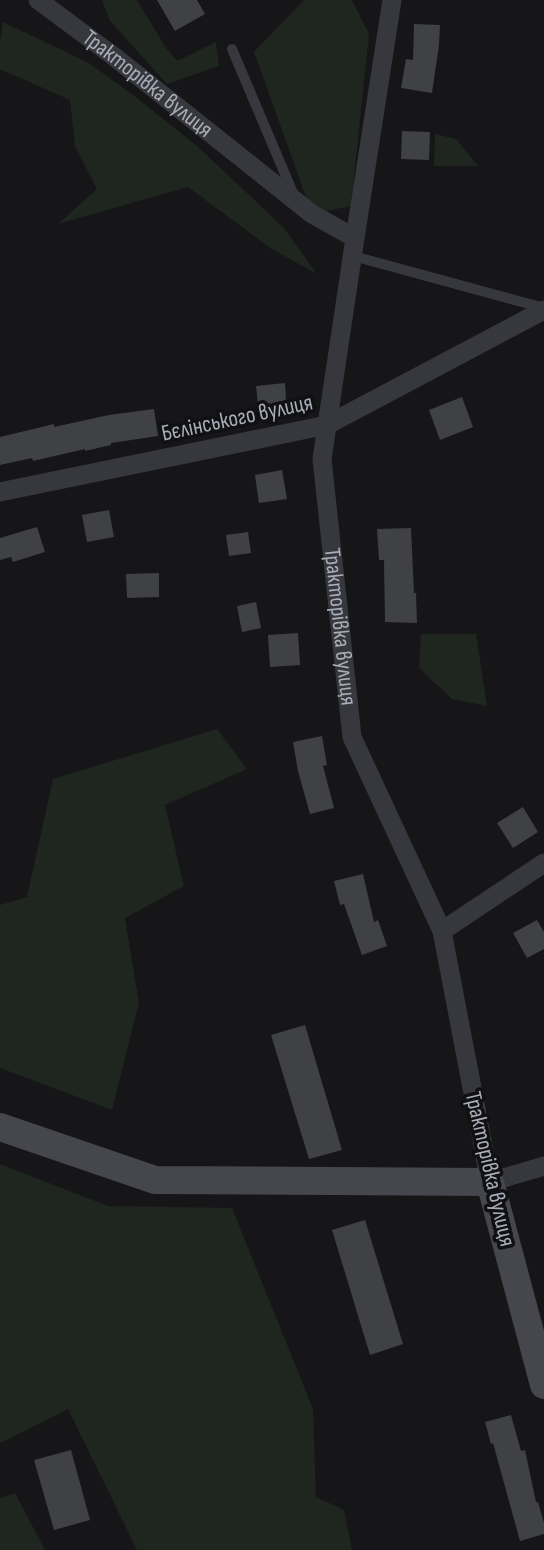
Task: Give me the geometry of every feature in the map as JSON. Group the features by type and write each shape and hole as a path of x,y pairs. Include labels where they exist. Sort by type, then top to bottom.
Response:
{"main road":[{"path":"0,1127 155,1180 490,1182"},
{"name":"Тракторівка вулиця","path":"490,1182 544,1385"}],"street":[{"name":"Тракторівка вулиця","path":"38,0 112,55 354,247 322,459 352,737 442,931 490,1182"},
{"path":"354,247 392,0"},
{"name":"Бєлінського вулиця","path":"0,492 327,425 544,309"},
{"path":"442,931 544,863"},
{"path":"490,1182 544,1166"}],"lane":[{"path":"232,49 295,200"},
{"path":"354,247 544,309"}],"shaded area":[{"path":"102,0 137,0 177,61 216,42 219,66 167,84 110,21"},
{"path":"304,0 352,0 369,34 351,206 312,214 254,52"},
{"path":"3,22 89,63 196,145 284,228 317,274 270,248 188,187 58,224 97,189 75,146 70,100 0,69"},
{"path":"435,134 456,139 478,166 434,166"},
{"path":"421,634 476,634 487,706 452,699 419,668"},
{"path":"217,729 247,769 165,805 184,886 125,918 139,1003 112,1110 0,1068 0,905 27,897 53,779"},
{"path":"0,1164 108,1206 232,1208 313,1409 316,1497 344,1510 352,1550 137,1550 68,1409 0,1443"},
{"path":"15,1493 45,1550 0,1550 0,1498"}],"building":[{"path":"157,0 197,0 205,14 175,31"},
{"path":"414,24 440,25 432,93 401,88 406,59 413,60"},
{"path":"402,131 430,132 429,160 401,159"},
{"path":"285,383 287,414 259,416 256,386"},
{"path":"462,397 473,427 440,440 429,410"},
{"path":"154,409 158,436 0,465 0,437 54,424 54,427"},
{"path":"282,470 287,499 259,503 255,475"},
{"path":"109,510 114,537 87,542 82,515"},
{"path":"37,527 45,552 13,562 11,557 0,560 0,538"},
{"path":"411,528 417,623 385,622 384,560 379,560 377,529"},
{"path":"248,532 251,553 229,556 226,535"},
{"path":"159,573 159,597 127,598 126,574"},
{"path":"256,602 261,628 242,632 237,606"},
{"path":"298,633 300,665 270,667 268,635"},
{"path":"322,736 327,765 323,766 334,808 310,814 293,742"},
{"path":"523,807 538,832 513,848 497,823"},
{"path":"363,874 374,922 378,920 387,946 362,955 344,904 340,905 334,881"},
{"path":"537,920 544,932 544,949 527,958 513,933"},
{"path":"305,1025 342,1150 309,1159 271,1035"},
{"path":"365,1220 403,1344 370,1355 332,1230"},
{"path":"511,1415 521,1451 525,1450 536,1502 544,1523 544,1534 520,1541 485,1422"},
{"path":"71,1450 90,1520 54,1530 34,1460"}]}
